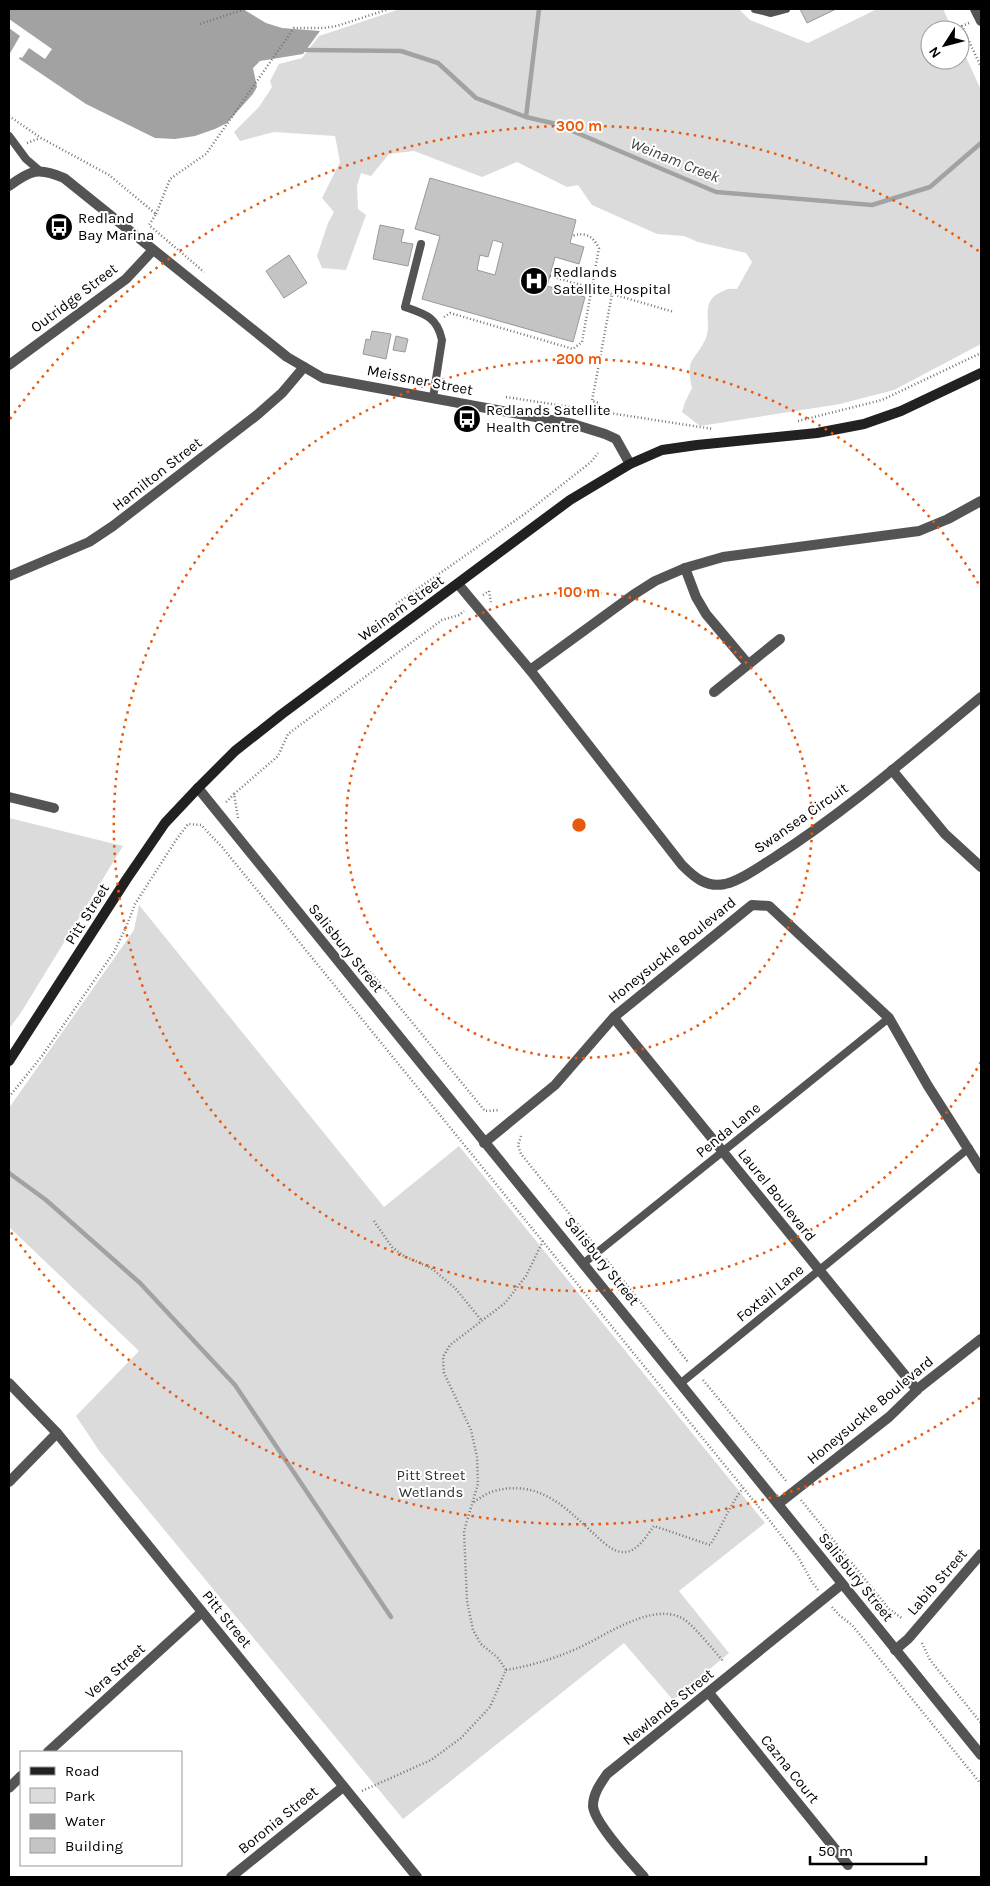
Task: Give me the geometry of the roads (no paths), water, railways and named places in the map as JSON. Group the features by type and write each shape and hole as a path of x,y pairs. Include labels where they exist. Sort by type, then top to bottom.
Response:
{"street":[{"path":"9,186 26,174 40,171"},
{"name":"Meissner Street","path":"40,171 49,172 64,178 273,346 323,378 573,424 616,439 630,464"},
{"name":"Outridge Street","path":"9,365 126,279 153,250"},
{"name":"Hamilton Street","path":"9,576 89,542 114,526 257,415 282,393 304,367"},
{"path":"630,464 662,450 817,433 864,424 901,411 981,373"},
{"name":"Weinam Street","path":"198,788 235,752 282,714 570,500 630,464"},
{"path":"530,670 632,595 655,581 685,568 723,557 919,531 948,519 981,501"},
{"path":"685,568 696,596 706,614 748,664"},
{"name":"Swansea Circuit","path":"458,584 530,670 682,865 697,880 712,885 725,884 739,878 807,836 981,697"},
{"path":"714,692 780,639"},
{"path":"892,770 945,834 981,867"},
{"name":"Pitt Street","path":"9,1061 165,823 198,788"},
{"name":"Salisbury Street","path":"198,788 484,1143 681,1383 894,1650 981,1755"},
{"path":"9,797 54,808"},
{"name":"Honeysuckle Boulevard","path":"484,1143 555,1085 614,1018 752,905 769,906 889,1018 928,1086 981,1169"},
{"name":"Laurel Boulevard","path":"614,1018 917,1390"},
{"name":"Honeysuckle Boulevard","path":"778,1504 889,1417 917,1390 981,1339"},
{"name":"Pitt Street","path":"9,1383 57,1432 417,1877"},
{"path":"9,1482 57,1432"},
{"name":"Labib Street","path":"894,1650 908,1639 981,1554"},
{"name":"Newlands Street","path":"644,1877 602,1826 593,1808 597,1788 607,1774 842,1584"},
{"name":"Vera Street","path":"49,1751 202,1612"},
{"name":"Cazna Court","path":"709,1693 848,1865"},
{"path":"9,1788 20,1777"},
{"name":"Boronia Street","path":"231,1877 343,1787"}],"lane":[{"path":"755,9 771,13 786,9"},
{"path":"9,136 26,159 40,171"},
{"path":"421,244 405,307 427,314 440,331 442,340 433,398"},
{"name":"Penda Lane","path":"584,1264 889,1018"},
{"name":"Foxtail Lane","path":"681,1383 969,1148"}],"water":[{"path":"9,9 243,9 266,23 282,28 320,31 303,54 260,61 253,68 257,87 227,123 195,136 175,139 155,138 86,104 9,52"}],"waterway":[{"path":"526,117 539,9"},
{"name":"Weinam Creek","path":"306,50 401,51 438,63 476,98 526,117 556,124 716,192 872,205 930,187 981,143"},
{"path":"9,1173 46,1200 140,1283 235,1385 391,1617"}],"place":[{"name":"Redland Bay Marina","path":"59,227"},
{"name":"Redlands Satellite Hospital","path":"534,281"},
{"name":"Redlands Satellite Health Centre","path":"467,419"}],"park label":[{"name":"Pitt Street Wetlands","path":"431,1484"}]}
